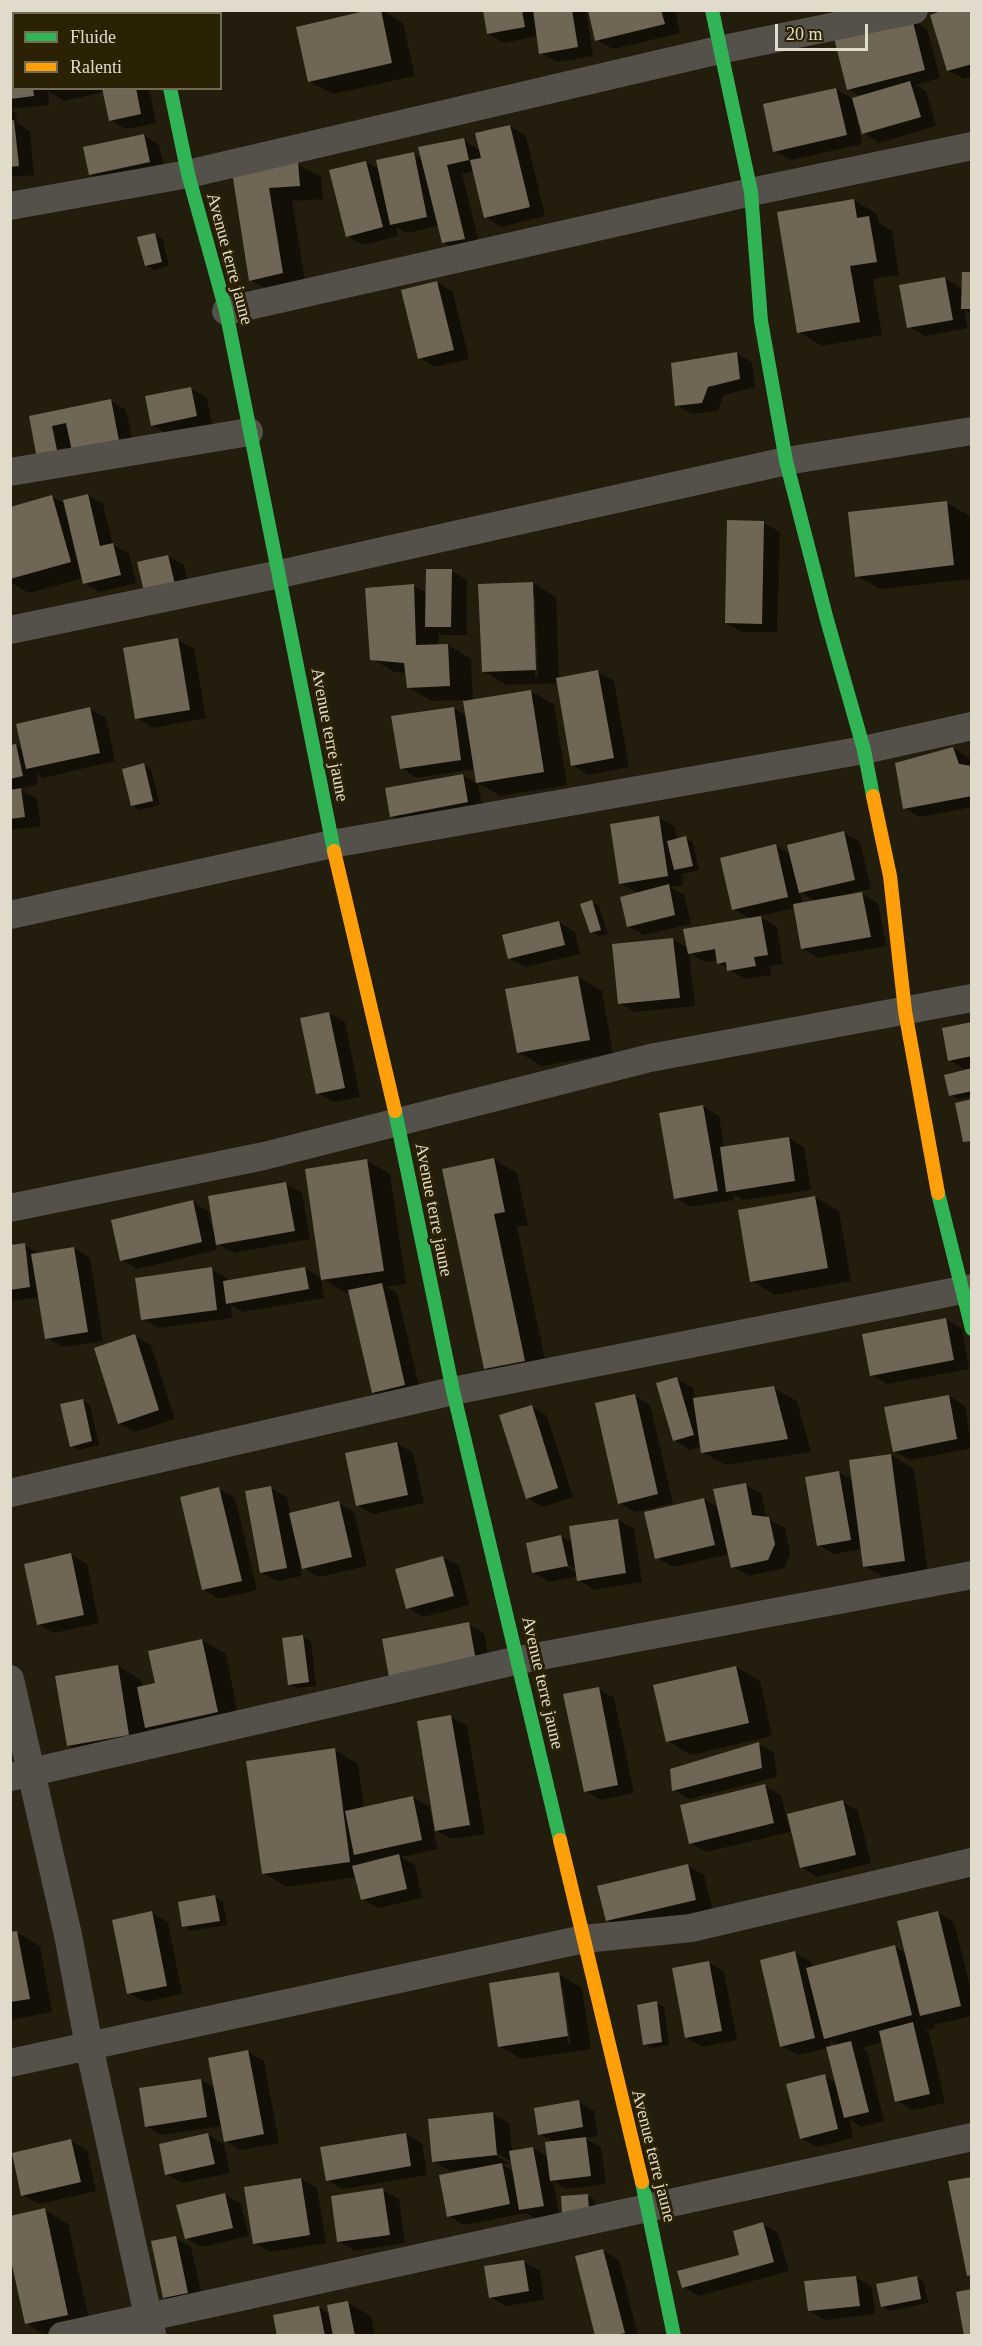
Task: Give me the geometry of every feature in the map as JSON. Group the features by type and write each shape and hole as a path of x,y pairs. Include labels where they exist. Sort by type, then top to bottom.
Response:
{"street":[{"path":"712,10 718,50 751,192 761,321 786,461 827,620 864,750 890,876 905,1011 932,1170 967,1288 972,1329"},
{"path":"10,206 188,174 718,50 914,10"},
{"name":"Avenue terre jaune","path":"170,90 188,174 226,311 332,844 397,1122 453,1390 648,2206 674,2336"},
{"path":"226,311 751,192 972,146"},
{"path":"10,630 280,574 786,461 972,431"},
{"path":"10,472 249,432"},
{"path":"10,915 332,844 864,750 972,726"},
{"path":"10,1208 264,1156 650,1058 972,998"},
{"path":"10,1493 453,1390 967,1288"},
{"path":"21,1774 519,1660 972,1575"},
{"path":"10,1679 21,1774 66,1924 89,2046 151,2326"},
{"path":"10,2063 584,1939 691,1928 972,1862"},
{"path":"62,2336 151,2326 648,2206 972,2137"}],"building":[{"path":"23,10 52,10 52,12 23,12"},
{"path":"73,10 108,10 108,12 74,12"},
{"path":"369,10 381,10 392,63 308,82 296,27"},
{"path":"483,10 522,10 525,27 487,34"},
{"path":"533,10 572,10 578,47 539,54"},
{"path":"588,10 661,10 665,24 595,41"},
{"path":"944,10 972,10 972,64 947,71 930,15"},
{"path":"912,18 925,70 847,90 834,38"},
{"path":"10,56 12,56 12,90 33,90 34,96 10,99"},
{"path":"910,81 921,117 862,134 852,98"},
{"path":"836,88 847,135 773,152 763,104"},
{"path":"102,90 136,90 141,114 109,121"},
{"path":"14,120 19,166 10,167 10,121"},
{"path":"510,125 530,207 484,218 470,160 481,158 475,133"},
{"path":"144,134 150,162 89,175 83,147"},
{"path":"464,138 469,160 447,165 465,239 442,243 418,147"},
{"path":"414,152 427,217 390,225 376,160"},
{"path":"366,161 383,227 346,237 329,170"},
{"path":"298,162 300,186 269,188 283,273 249,281 232,172"},
{"path":"854,199 857,218 869,216 877,262 850,266 860,322 797,333 777,212"},
{"path":"155,233 162,262 145,266 137,237"},
{"path":"962,272 972,272 972,309 961,309"},
{"path":"945,277 953,320 907,328 899,285"},
{"path":"437,281 454,350 418,359 401,290"},
{"path":"737,352 740,379 708,387 702,403 675,406 671,363"},
{"path":"191,387 197,416 151,426 145,396"},
{"path":"111,399 120,446 73,456 66,423 52,426 58,455 37,459 29,416"},
{"path":"88,494 100,546 113,543 121,575 83,584 63,500"},
{"path":"52,495 71,562 10,579 10,507"},
{"path":"947,501 954,565 855,577 848,512"},
{"path":"727,520 764,521 762,624 725,623"},
{"path":"168,555 177,593 146,600 137,562"},
{"path":"426,569 452,569 451,627 425,627"},
{"path":"533,582 536,670 482,672 478,584"},
{"path":"414,584 416,645 448,644 450,686 407,688 404,663 370,660 365,588"},
{"path":"178,638 190,710 135,719 123,648"},
{"path":"598,670 614,758 571,766 556,678"},
{"path":"531,690 544,772 476,783 463,701"},
{"path":"90,707 100,753 26,769 16,724"},
{"path":"454,707 461,760 400,769 391,716"},
{"path":"16,744 23,776 10,779 10,745"},
{"path":"953,747 959,764 972,766 972,796 903,809 895,763"},
{"path":"144,763 153,801 131,806 122,769"},
{"path":"463,774 468,802 390,817 385,788"},
{"path":"21,788 25,817 10,819 10,790"},
{"path":"659,816 668,876 619,884 610,824"},
{"path":"844,831 855,880 799,893 787,845"},
{"path":"686,836 693,866 674,870 667,841"},
{"path":"776,844 788,897 732,910 720,858"},
{"path":"669,884 675,915 627,927 620,897"},
{"path":"862,892 871,937 801,949 793,904"},
{"path":"592,900 601,930 590,933 580,904"},
{"path":"761,916 768,955 754,957 756,966 727,971 726,962 717,964 715,949 688,954 683,929"},
{"path":"559,921 565,945 508,959 502,935"},
{"path":"673,938 680,998 618,1004 612,944"},
{"path":"578,976 590,1040 517,1053 505,989"},
{"path":"329,1012 345,1088 316,1094 300,1018"},
{"path":"972,1022 972,1056 948,1061 942,1028"},
{"path":"972,1068 972,1091 949,1096 944,1075"},
{"path":"972,1099 972,1141 963,1142 955,1103"},
{"path":"703,1105 718,1191 674,1199 659,1113"},
{"path":"789,1137 795,1181 726,1192 720,1147"},
{"path":"494,1158 505,1212 494,1214 525,1361 484,1369 442,1169"},
{"path":"367,1159 384,1271 321,1280 305,1169"},
{"path":"286,1182 295,1231 216,1245 208,1196"},
{"path":"815,1196 828,1268 750,1282 738,1210"},
{"path":"193,1200 202,1242 120,1261 111,1220"},
{"path":"25,1243 30,1287 10,1290 10,1245"},
{"path":"74,1247 88,1332 45,1339 31,1254"},
{"path":"212,1267 217,1310 141,1320 135,1278"},
{"path":"305,1267 309,1289 226,1304 223,1281"},
{"path":"382,1283 405,1385 372,1393 348,1290"},
{"path":"946,1318 954,1360 870,1376 862,1334"},
{"path":"135,1334 159,1410 118,1424 94,1348"},
{"path":"677,1377 694,1435 673,1441 656,1383"},
{"path":"774,1386 788,1439 701,1453 693,1398"},
{"path":"635,1394 658,1494 618,1504 595,1403"},
{"path":"949,1395 957,1439 893,1452 884,1407"},
{"path":"83,1399 92,1441 70,1447 60,1404"},
{"path":"532,1405 558,1488 526,1499 499,1415"},
{"path":"397,1442 408,1495 356,1506 345,1453"},
{"path":"891,1454 905,1561 863,1567 849,1460"},
{"path":"839,1471 851,1540 817,1546 805,1477"},
{"path":"746,1483 752,1515 769,1517 775,1544 768,1560 731,1568 713,1489"},
{"path":"271,1486 287,1568 260,1573 245,1491"},
{"path":"219,1487 242,1581 202,1590 180,1497"},
{"path":"704,1498 715,1545 655,1559 644,1512"},
{"path":"339,1501 352,1557 302,1569 289,1513"},
{"path":"618,1519 626,1573 577,1581 569,1526"},
{"path":"561,1535 568,1566 532,1573 526,1543"},
{"path":"71,1553 84,1615 37,1625 24,1564"},
{"path":"443,1556 454,1596 406,1609 395,1569"},
{"path":"469,1622 476,1661 389,1677 382,1639"},
{"path":"303,1635 309,1682 288,1685 282,1638"},
{"path":"202,1639 218,1712 145,1728 137,1687 155,1683 148,1651"},
{"path":"118,1665 129,1735 67,1746 55,1676"},
{"path":"736,1666 749,1723 666,1742 653,1685"},
{"path":"599,1687 618,1785 584,1792 563,1694"},
{"path":"451,1715 470,1825 435,1831 417,1721"},
{"path":"759,1742 762,1768 672,1791 670,1769"},
{"path":"335,1748 350,1862 262,1874 246,1761"},
{"path":"765,1784 774,1823 689,1844 680,1805"},
{"path":"413,1796 422,1840 354,1855 345,1811"},
{"path":"843,1800 856,1855 800,1868 787,1814"},
{"path":"399,1854 407,1889 361,1900 352,1866"},
{"path":"688,1864 696,1900 606,1921 597,1886"},
{"path":"215,1895 220,1921 182,1927 178,1902"},
{"path":"152,1911 167,1986 127,1994 112,1920"},
{"path":"938,1911 961,2006 920,2016 897,1921"},
{"path":"17,1931 30,1999 10,2002 10,1932"},
{"path":"895,1945 912,2015 824,2039 806,1968"},
{"path":"795,1951 815,2038 780,2047 760,1960"},
{"path":"709,1961 722,2031 685,2038 672,1968"},
{"path":"559,1972 568,2036 498,2047 489,1983"},
{"path":"657,2001 662,2042 643,2045 637,2005"},
{"path":"913,2022 930,2094 895,2102 879,2031"},
{"path":"851,2041 869,2112 844,2118 826,2047"},
{"path":"248,2050 264,2134 224,2142 208,2058"},
{"path":"825,2074 838,2129 800,2139 786,2084"},
{"path":"201,2079 207,2117 145,2127 139,2088"},
{"path":"579,2100 583,2127 538,2135 534,2108"},
{"path":"493,2112 497,2155 432,2162 428,2119"},
{"path":"208,2133 215,2164 165,2175 159,2144"},
{"path":"406,2133 411,2166 326,2181 320,2147"},
{"path":"586,2137 591,2176 550,2181 545,2142"},
{"path":"71,2139 81,2182 21,2196 12,2153"},
{"path":"533,2147 544,2206 519,2210 509,2151"},
{"path":"502,2163 510,2204 447,2217 439,2175"},
{"path":"972,2177 972,2275 967,2276 948,2181"},
{"path":"301,2178 310,2235 253,2244 244,2187"},
{"path":"383,2188 390,2235 337,2242 331,2196"},
{"path":"225,2193 233,2228 185,2239 176,2205"},
{"path":"588,2194 589,2213 562,2213 561,2196"},
{"path":"45,2208 68,2315 25,2324 10,2256 10,2216"},
{"path":"763,2222 774,2262 682,2288 677,2271 739,2255 733,2231"},
{"path":"176,2236 188,2293 163,2298 151,2241"},
{"path":"603,2249 625,2333 613,2336 595,2336 575,2256"},
{"path":"524,2260 529,2291 489,2298 484,2266"},
{"path":"856,2276 860,2306 808,2311 804,2281"},
{"path":"917,2276 921,2299 881,2307 876,2284"},
{"path":"972,2289 972,2336 964,2336 956,2292"},
{"path":"348,2301 355,2336 333,2336 327,2305"},
{"path":"319,2306 325,2336 277,2336 273,2315"}],"traffic: fast":[{"path":"712,10 751,192 761,321 786,461 827,620 864,750 873,796"},
{"path":"170,90 188,174 226,311 334,851"},
{"path":"395,1111 453,1391 560,1840"},
{"path":"938,1193 972,1329"},
{"path":"642,2182 674,2336"}],"traffic: slow":[{"path":"873,796 890,876 905,1011 938,1193"},
{"path":"334,851 395,1111"},
{"path":"560,1840 642,2182"}]}
